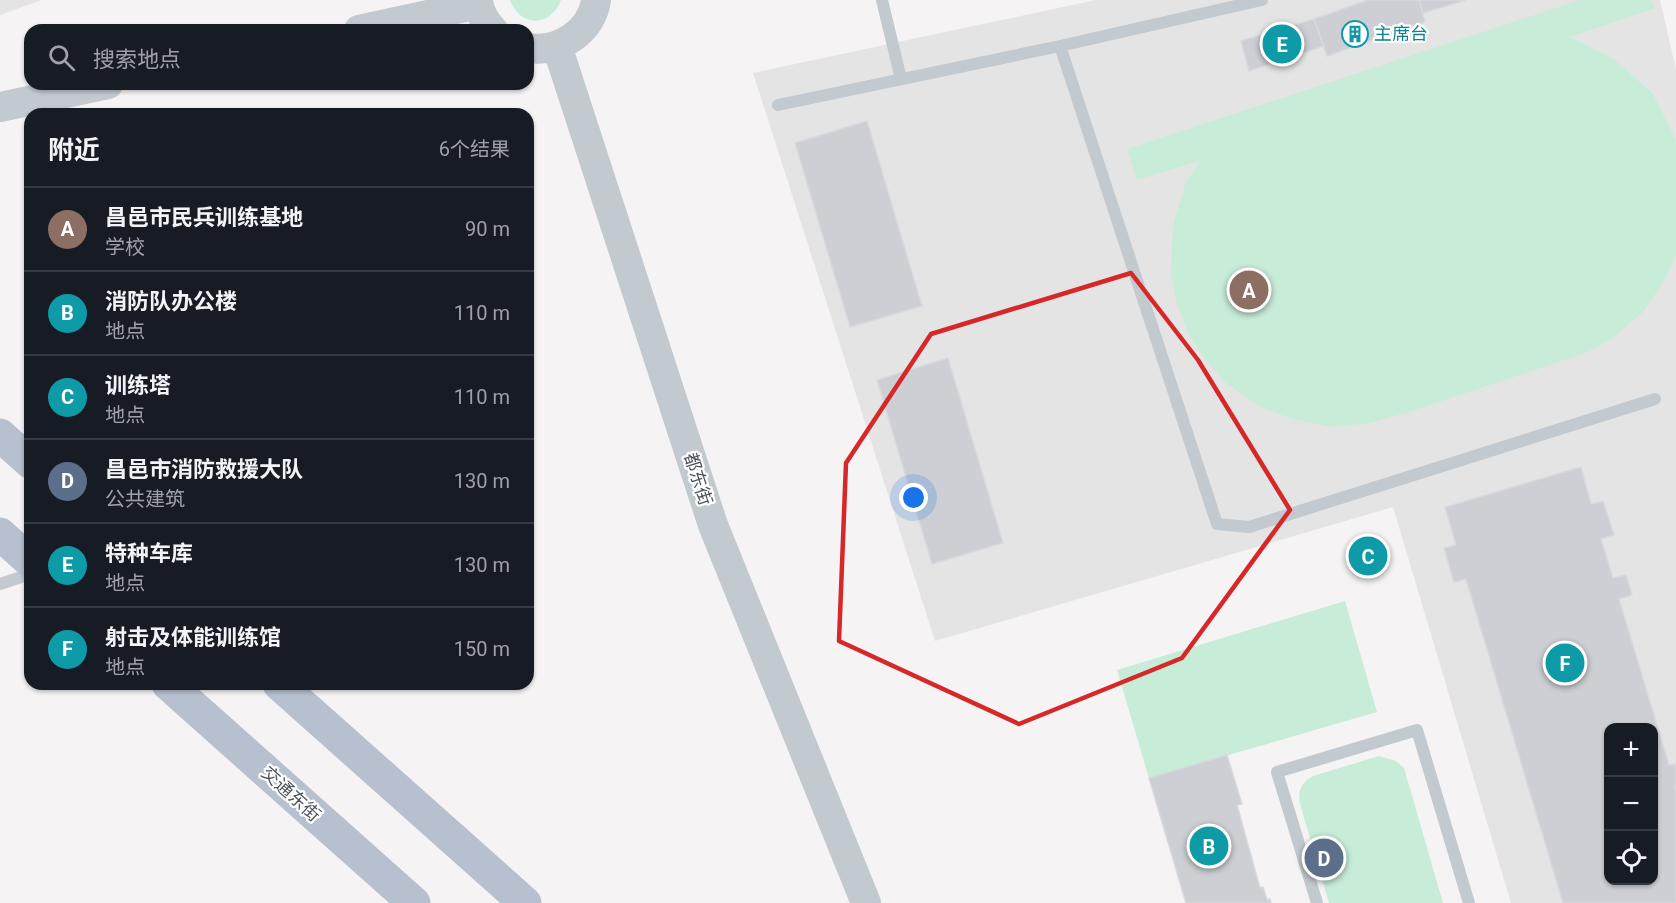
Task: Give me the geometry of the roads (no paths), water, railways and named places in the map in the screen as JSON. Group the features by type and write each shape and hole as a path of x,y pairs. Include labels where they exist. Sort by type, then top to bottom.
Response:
{"main road":[{"path":"0,435 24,457"},
{"path":"0,534 24,556"},
{"name":"交通东街","path":"175,690 414,903"},
{"path":"286,690 525,903"}],"street":[{"path":"542,47 574,37 587,23 596,0"},
{"path":"384,24 478,2 487,24"},
{"name":"都东街","path":"542,47 713,525 866,903"},
{"path":"0,107 80,90"}],"lane":[{"path":"882,0 901,79"},
{"path":"778,105 1060,46 1262,0"},
{"path":"1060,46 1217,524 1249,527 1655,399"},
{"path":"0,584 24,576"},
{"path":"1317,903 1277,772 1417,730 1469,903"}],"place":[{"name":"主席台","path":"1355,34"},
{"name":"特种车库","path":"1282,44"},
{"name":"昌邑市民兵训练基地","path":"1249,290"},
{"name":"训练塔","path":"1368,556"},
{"name":"射击及体能训练馆","path":"1565,663"},
{"name":"消防队办公楼","path":"1209,846"},
{"name":"昌邑市消防救援大队","path":"1324,858"}]}
